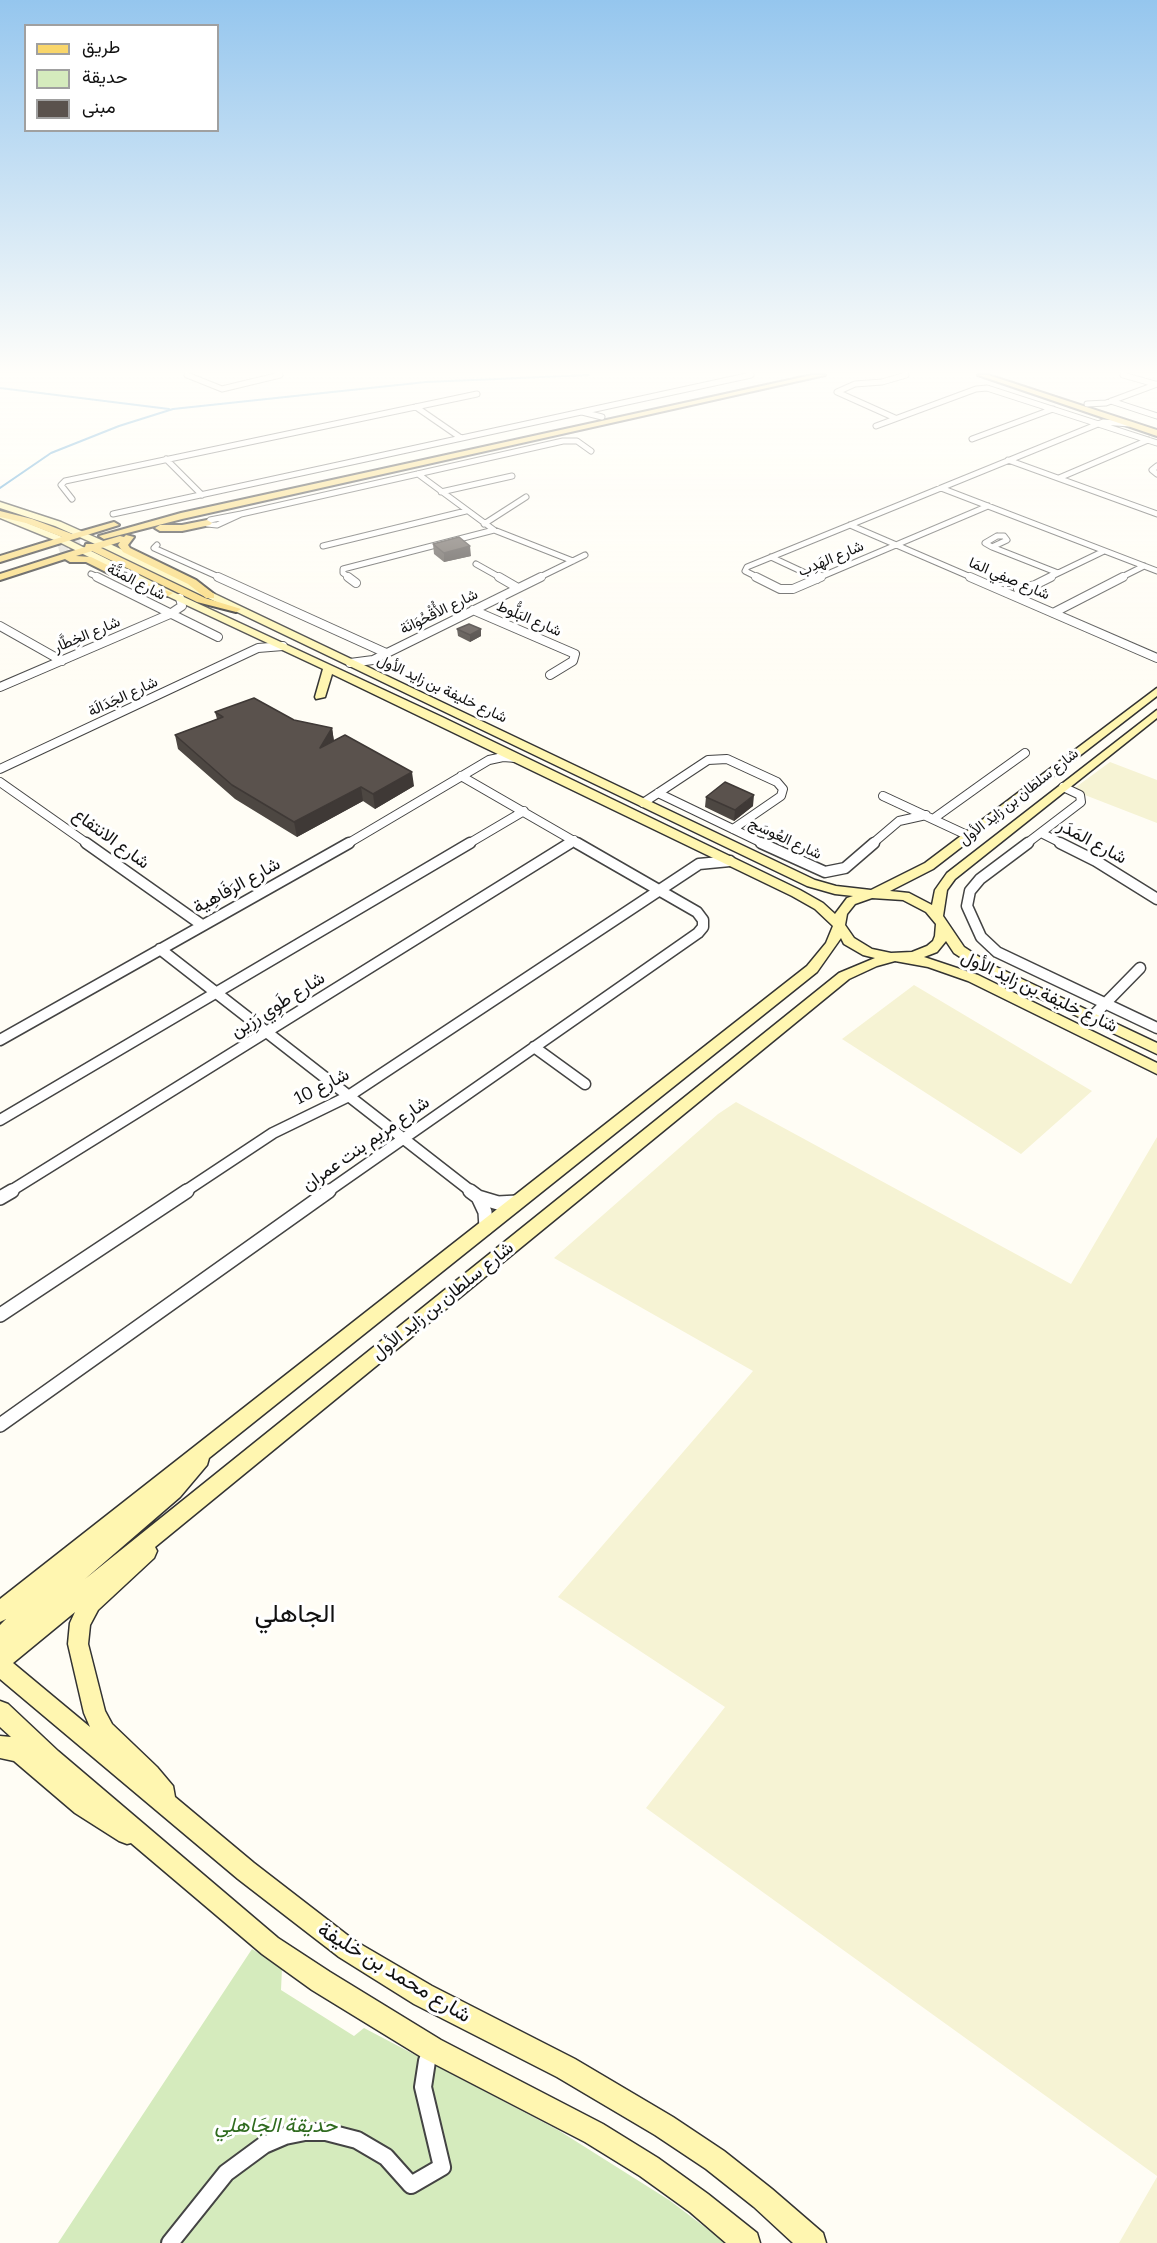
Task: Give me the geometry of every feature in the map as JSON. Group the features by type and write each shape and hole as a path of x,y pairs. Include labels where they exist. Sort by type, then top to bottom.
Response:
{"main road":[{"path":"0,564 123,522 247,491 306,480"},
{"path":"0,579 170,514 321,480"},
{"path":"96,542 181,516 347,480"},
{"path":"0,558 65,542 96,542 129,537 352,480"},
{"name":"شارع خليفة بن زايد الأول","path":"0,512 10,508 58,524 65,542 96,542 811,883 835,890 873,893"},
{"path":"0,512 29,520 65,542"},
{"path":"0,512 5,521 34,535 37,540 30,547 0,558"},
{"path":"58,524 91,527 123,522"},
{"path":"160,528 182,528 207,523"},
{"path":"129,537 125,539 123,545 126,550 192,582 210,596"},
{"path":"0,570 65,542"},
{"path":"96,542 201,600 236,609"},
{"name":"شارع خليفة بن زايد الأول","path":"96,542 168,593 494,746 810,900 839,926"},
{"path":"0,579 56,561 81,558 138,584 168,593"},
{"path":"320,697 329,668"},
{"name":"شارع سلطان بن زايد الأول","path":"873,893 919,873 1157,691"},
{"name":"شارع سلطان بن زايد الأول","path":"937,915 941,890 951,876 1157,712"},
{"path":"873,893 895,894 915,900 937,915 943,929 942,936 932,948 914,956 879,955 849,940 839,926 840,913 845,906 859,897 873,893"},
{"name":"شارع سلطان بن زايد الأول","path":"0,1612 812,969 832,944 839,926"},
{"name":"شارع خليفة بن زايد الأول","path":"943,929 959,950 976,962 1157,1049"},
{"name":"شارع خليفة بن زايد الأول","path":"898,957 932,963 974,978 1157,1069"},
{"name":"شارع سلطان بن زايد الأول","path":"0,1660 844,976 862,966 898,957"},
{"path":"0,1638 173,1491 193,1470 208,1446"},
{"path":"169,1523 137,1561 91,1603 84,1612 78,1634 95,1713 104,1732 149,1775 180,1815"},
{"name":"شارع محمد بن خليفة","path":"0,1665 298,1913 346,1949 423,1995 566,2068 664,2126 747,2186 813,2243"},
{"path":"0,1712 50,1759 270,1946 321,1982 432,2049 594,2133 682,2191 747,2243"},
{"path":"0,1747 12,1748 22,1753 98,1816 151,1844"}],"street":[{"path":"70,480 64,481 61,485 72,499"},
{"path":"187,480 202,495"},
{"path":"113,514 272,480"},
{"path":"207,523 393,480"},
{"path":"425,480 494,530 573,561"},
{"path":"441,492 496,480"},
{"name":"شارع الهَدِب","path":"961,480 747,567 745,572 785,590 793,590 988,506"},
{"path":"1064,480 1157,514"},
{"path":"941,488 1157,571"},
{"path":"484,524 526,497"},
{"path":"323,546 466,511"},
{"name":"شارع صِفِي المَا","path":"850,525 1157,658"},
{"path":"356,583 343,573 343,569 494,530"},
{"path":"157,545 154,548 386,653"},
{"path":"992,547 1058,573"},
{"path":"1018,589 1035,585 1104,551"},
{"name":"شارع الأُقْحُوَانَة","path":"373,660 585,555"},
{"path":"771,557 817,579"},
{"name":"شارع الأُقْحُوَانَة","path":"476,564 518,588"},
{"path":"1053,613 1144,566"},
{"name":"شارع المَتَّة","path":"91,574 218,637"},
{"path":"172,613 182,604 180,598"},
{"name":"شارع الخِطَّار","path":"0,687 172,613 192,607 202,609"},
{"name":"شارع البَلُّوط","path":"473,610 574,654 573,661 550,675"},
{"path":"0,626 62,661"},
{"path":"258,648 263,642 262,637"},
{"name":"شارع الجَدَالَة","path":"0,769 258,648 283,646"},
{"path":"1148,654 1157,648"},
{"path":"350,663 373,660 369,672"},
{"path":"0,676 10,683"},
{"path":"489,760 494,753 494,746"},
{"name":"شارع العُوسَج","path":"658,793 815,869 831,872 845,868 899,821 929,817 1025,753"},
{"name":"شارع الرَفَاهِية","path":"0,1040 418,804 489,760 504,757 519,758"},
{"path":"643,803 708,760 719,758 731,760 780,784 783,789 781,796 733,829"},
{"name":"شارع مريم بنت عمران","path":"0,1425 701,930 704,923 699,915 525,811 461,776"},
{"name":"شارع الانتفاع","path":"0,782 202,925"},
{"path":"1063,787 1080,795 1081,802 975,885 968,896 967,906 981,937 997,952 1157,1028"},
{"path":"883,795 969,836"},
{"path":"0,1120 525,811"},
{"name":"شارع المَدَر","path":"1041,833 1096,861 1157,899"},
{"name":"شارع طَوِي رَزِين","path":"0,1198 574,840"},
{"path":"698,845 702,854 699,864"},
{"path":"660,890 699,864 730,861"},
{"name":"شارع 10","path":"0,1315 273,1133 348,1097 660,890"},
{"path":"160,948 478,1197 498,1203 520,1202"},
{"path":"1091,1018 1140,968"},
{"path":"534,1047 585,1084"},
{"path":"478,1197 485,1212 486,1228"},
{"path":"170,2243 226,2173 244,2157 285,2136 305,2132 326,2132 357,2139 386,2157 411,2185 442,2167 423,2087 427,2061 432,2049"}],"shaded area":[{"path":"1110,762 1157,780 1157,823 1072,790"},
{"path":"914,985 1092,1091 1021,1154 842,1039"},
{"path":"736,1102 1071,1284 1157,1137 1157,2176 646,1808 725,1707 558,1597 753,1371 554,1258 718,1114"},
{"path":"1157,2177 1157,2243 1119,2243"}],"green space":[{"name":"حديقة الجَاهلِي","path":"252,1949 282,1968 281,1990 354,2036 364,2028 558,2130 669,2200 726,2243 58,2243"}],"building":[{"path":"459,537 470,546 444,553 433,544"},
{"path":"469,624 481,629 470,635 457,629"},
{"path":"254,698 294,720 332,728 320,748 345,735 412,772 373,794 361,787 294,822 232,785 175,735 223,717 215,712"},
{"path":"725,782 754,795 735,810 706,797"}],"waterway":[{"path":"0,488 12,480"}],"tunnel":[{"path":"59,550 104,536"}],"district":[{"name":"الجاهلي","path":"295,1615"}]}
